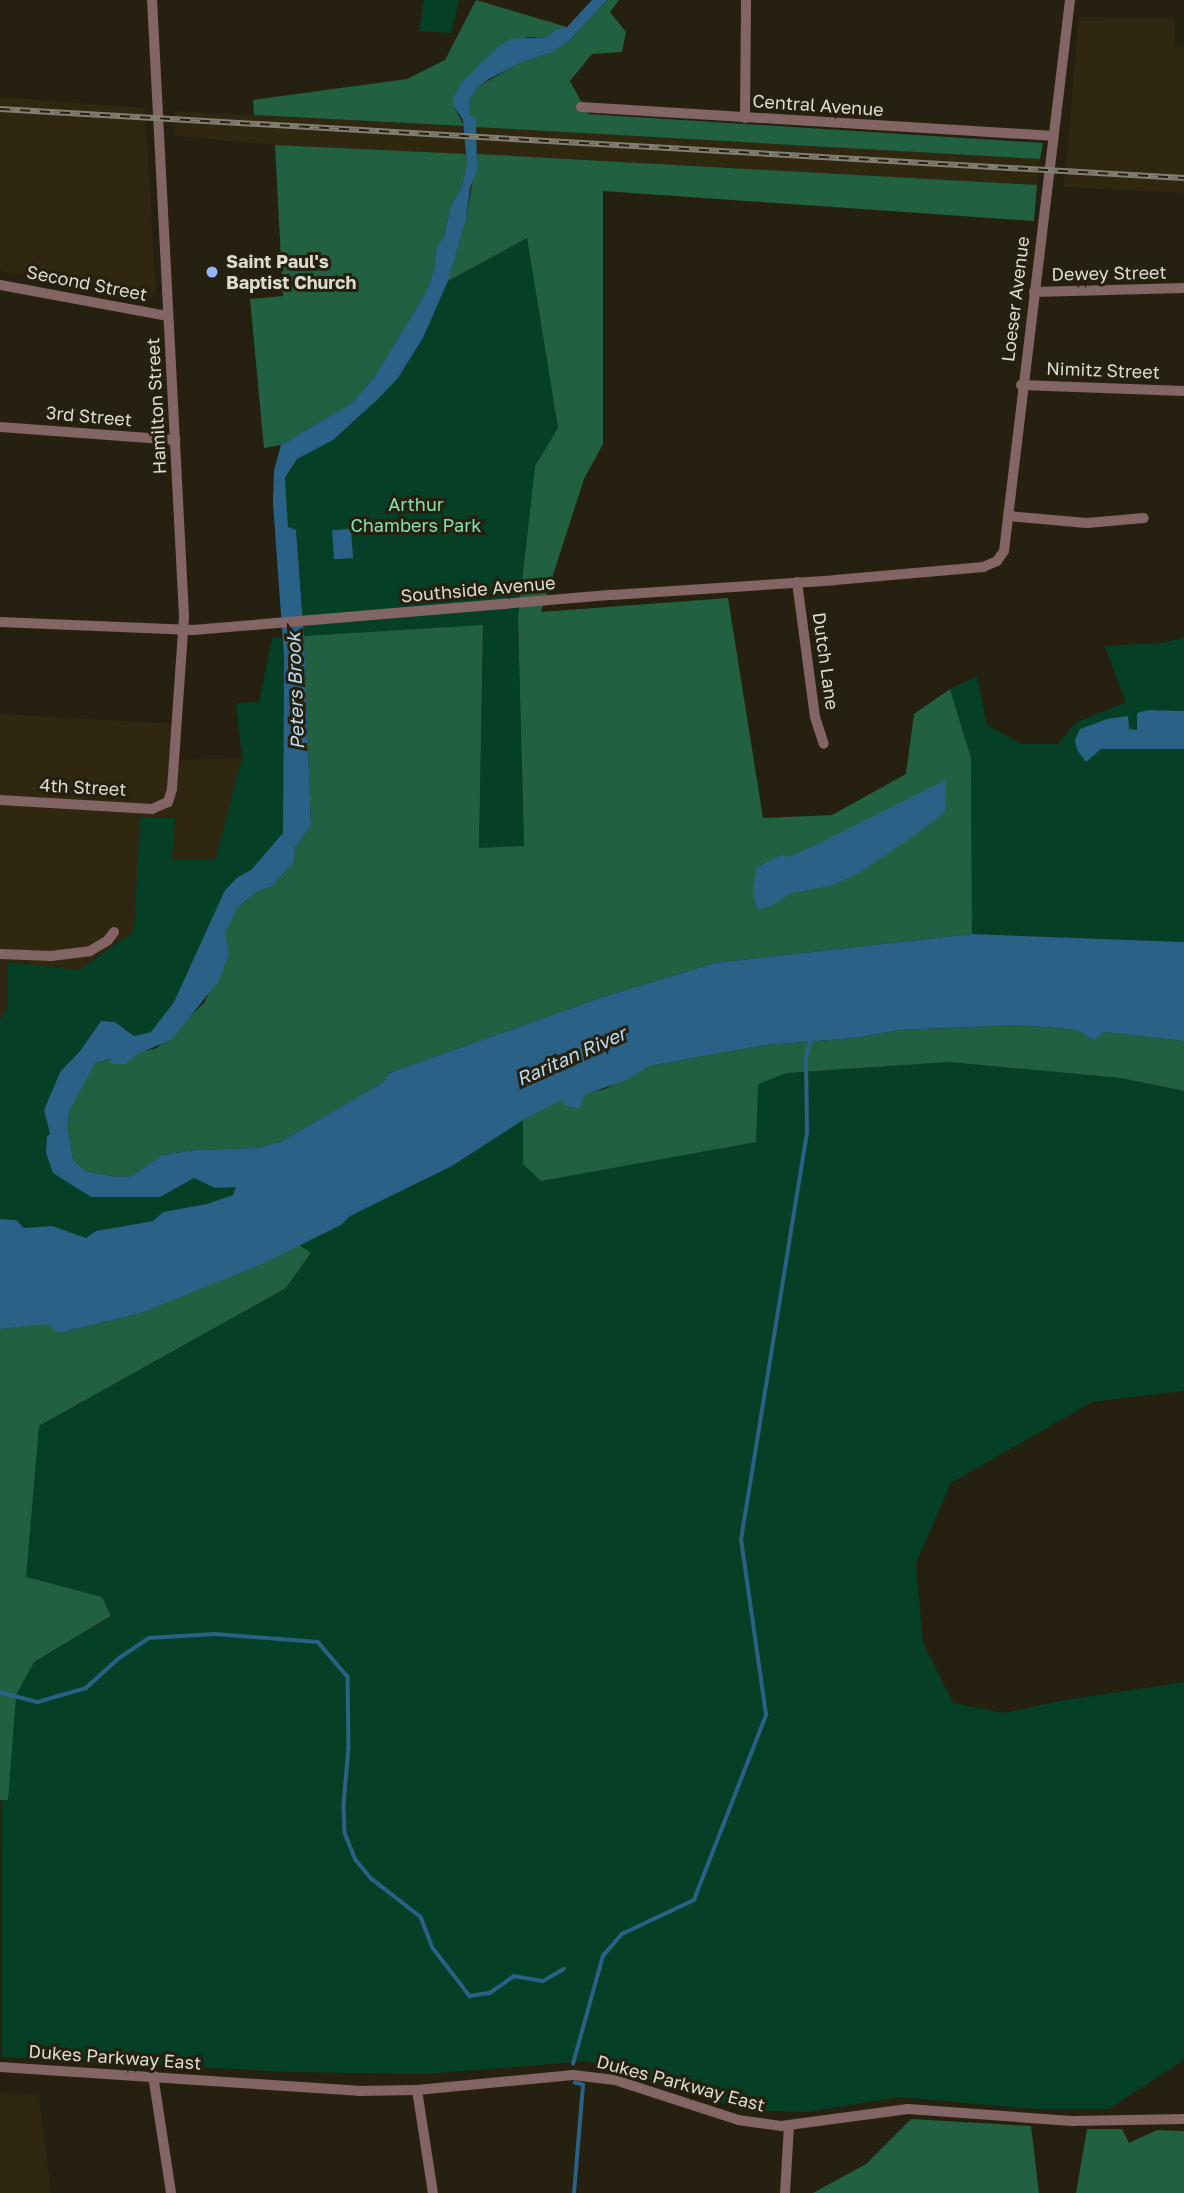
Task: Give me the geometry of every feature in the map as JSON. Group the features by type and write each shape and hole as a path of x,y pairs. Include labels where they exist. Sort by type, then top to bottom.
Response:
{"street":[{"name":"Hamilton Street","path":"152,0 176,440 183,631 172,789 163,807"},
{"path":"745,118 746,0"},
{"name":"Loeser Avenue","path":"958,569 983,567 997,561 1004,551 1021,384 1070,0"},
{"name":"Central Avenue","path":"581,107 1053,136"},
{"name":"Second Street","path":"0,285 168,316"},
{"name":"Dewey Street","path":"1034,292 1184,288"},
{"name":"Nimitz Street","path":"1021,384 1184,391"},
{"name":"3rd Street","path":"0,427 176,440"},
{"path":"1008,516 1087,523 1144,518"},
{"name":"Southside Avenue","path":"0,622 183,631 958,569"},
{"name":"Dutch Lane","path":"797,582 815,716 824,744"},
{"name":"4th Street","path":"0,800 152,809 163,807"},
{"path":"0,954 51,956 90,951 108,940 114,932"},
{"name":"Dukes Parkway East","path":"0,2067 153,2075 296,2088 417,2090 553,2076 595,2077 627,2084 738,2120 789,2126 908,2109 1072,2121 1184,2119"},
{"path":"153,2075 170,2193"},
{"path":"417,2090 433,2193"},
{"path":"785,2193 789,2126"}],"shaded area":[{"path":"1079,17 1174,18 1174,46 1184,46 1184,193 1064,187"},
{"path":"0,97 145,108 156,292 150,298 0,271"},
{"path":"174,111 1040,159 1037,185 275,145 175,136"},
{"path":"0,714 175,724 173,760 242,758 215,861 172,860 134,931 79,970 7,962 8,1008 0,1019"},
{"path":"0,2093 39,2095 51,2193 0,2193"}],"green space":[{"path":"424,0 459,0 451,33 419,31"},
{"path":"476,0 567,27 554,30 547,37 527,37 462,82 454,107 464,126 254,115 253,100 407,79 445,60"},
{"path":"607,0 619,0 610,12 626,32 622,52 592,54 570,81 588,114 1043,143 1040,159 476,127 475,118 469,115 469,100 479,86 523,61 551,53 568,42"},
{"path":"275,145 466,154 467,164 461,188 451,206 444,237 436,248 434,270 425,294 375,376 352,403 281,445 264,448 250,299 283,296"},
{"path":"477,154 1037,185 1034,221 603,191 603,444 584,479 541,612 728,598 763,818 832,815 906,774 914,714 950,689 971,758 972,934 714,963 600,998 389,1073 382,1083 280,1142 258,1148 195,1150 162,1155 132,1176 116,1177 86,1171 73,1160 68,1129 69,1111 88,1073 95,1063 157,1048 204,1003 229,955 224,933 237,908 258,891 271,887 294,862 295,847 311,826 304,636 483,625 479,848 524,846 518,617 535,466 558,428 527,238 448,281 466,220"},
{"name":"Arthur Chambers Park","path":"527,238 558,428 535,466 518,617 524,847 479,848 483,626 304,636 296,530 288,528 285,479 297,459 355,421 398,378 423,338 448,281"},
{"path":"272,638 282,638 284,657 283,833 251,870 238,877 225,890 174,1003 151,1032 134,1036 115,1022 101,1021 80,1051 60,1072 44,1110 50,1134 90,1197 159,1197 194,1178 215,1188 237,1186 233,1195 207,1204 163,1212 153,1221 96,1231 86,1238 52,1226 24,1228 16,1220 0,1219 0,1019 8,1008 7,962 79,970 134,931 140,817 175,818 172,860 215,860 242,758 236,703 259,702"},
{"path":"1184,638 1184,711 1148,710 1137,730 1129,729 1101,749 1184,749 1184,942 972,934 971,758 950,689 977,676 987,725 1022,744 1058,744 1075,723 1126,702 1105,646 1161,643"},
{"path":"1020,1025 1077,1030 1093,1040 1105,1032 1184,1041 1184,1091 1121,1078 949,1062 787,1073 758,1084 756,1142 541,1181 523,1164 523,1120 561,1099 605,1089 649,1066 766,1045 855,1038 900,1030"},
{"path":"949,1062 1121,1078 1184,1091 1184,1391 1092,1402 951,1483 916,1563 923,1643 953,1703 1004,1713 1059,1701 1184,1682 1184,2060 1109,2109 1035,2109 900,2097 807,2112 765,2111 727,2105 587,2061 426,2074 287,2072 2,2057 0,1329 40,1426 286,1288 311,1254 299,1245 341,1225 350,1216 452,1166 523,1120 523,1164 787,1073","holes":["102,1598 111,1617 34,1662"]},
{"path":"299,1245 311,1253 286,1288 39,1426 26,1577 102,1597 111,1616 34,1662 16,1695 8,1800 0,1800 0,1329 47,1323 59,1333 141,1313"},
{"path":"911,2119 1031,2126 1039,2193 813,2193 866,2164"},
{"path":"1087,2129 1122,2129 1129,2143 1157,2130 1184,2131 1184,2193 1076,2193"}],"water":[{"path":"592,0 607,0 568,42 551,53 524,61 489,79 479,86 469,100 469,115 476,118 477,170 470,188 466,220 448,281 423,338 398,378 377,400 333,440 297,459 285,478 288,527 296,530 304,636 311,826 295,847 294,862 271,887 258,891 237,908 225,933 229,955 218,982 172,1039 136,1055 126,1064 112,1064 110,1059 95,1063 69,1111 68,1129 73,1160 86,1171 116,1177 132,1176 162,1155 195,1150 258,1148 280,1142 382,1083 389,1073 600,998 714,963 972,934 1184,942 1184,1041 1105,1032 1093,1040 1077,1030 1020,1025 900,1030 855,1038 766,1045 649,1066 626,1080 584,1095 580,1109 565,1105 561,1100 523,1120 452,1166 350,1216 341,1225 264,1263 141,1313 59,1333 47,1324 0,1329 0,1219 16,1220 24,1228 52,1226 86,1238 96,1231 153,1221 163,1212 207,1204 233,1195 236,1187 215,1188 194,1178 160,1197 91,1197 53,1173 46,1153 47,1136 50,1134 44,1110 60,1072 80,1051 101,1021 115,1022 134,1036 151,1032 174,1002 225,890 238,877 251,870 283,833 284,657 273,503 274,470 281,445 352,403 375,376 425,294 434,270 436,248 444,237 451,206 461,188 467,164 463,120 454,107 453,98 462,82 498,47 511,39 547,37 554,30 567,27"},
{"path":"351,529 353,558 334,559 332,530"},
{"path":"1148,710 1184,711 1184,749 1101,749 1086,762 1077,750 1075,740 1080,729 1107,719 1128,716 1129,729 1137,730 1137,713"},
{"path":"946,780 945,812 909,839 859,873 830,886 791,893 773,905 758,910 753,893 756,868 781,855 788,857 820,843"}],"waterway":[{"path":"573,2064 603,1956 622,1934 694,1900 766,1715 741,1540 807,1131 806,1057 811,1039"},
{"path":"0,1692 38,1702 86,1688 118,1659 149,1638 215,1634 318,1642 348,1677 349,1747 344,1805 345,1833 356,1860 372,1879 421,1917 433,1948 470,1996 490,1993 514,1976 543,1981 564,1969"},
{"path":"574,2193 583,2085 575,2083"}],"railway":[{"path":"0,109 1184,178"}],"place":[{"name":"Saint Paul's Baptist Church","path":"212,272"}],"water label":[{"name":"Peters Brook","path":"295,691"},
{"name":"Raritan River","path":"571,1056"}]}
